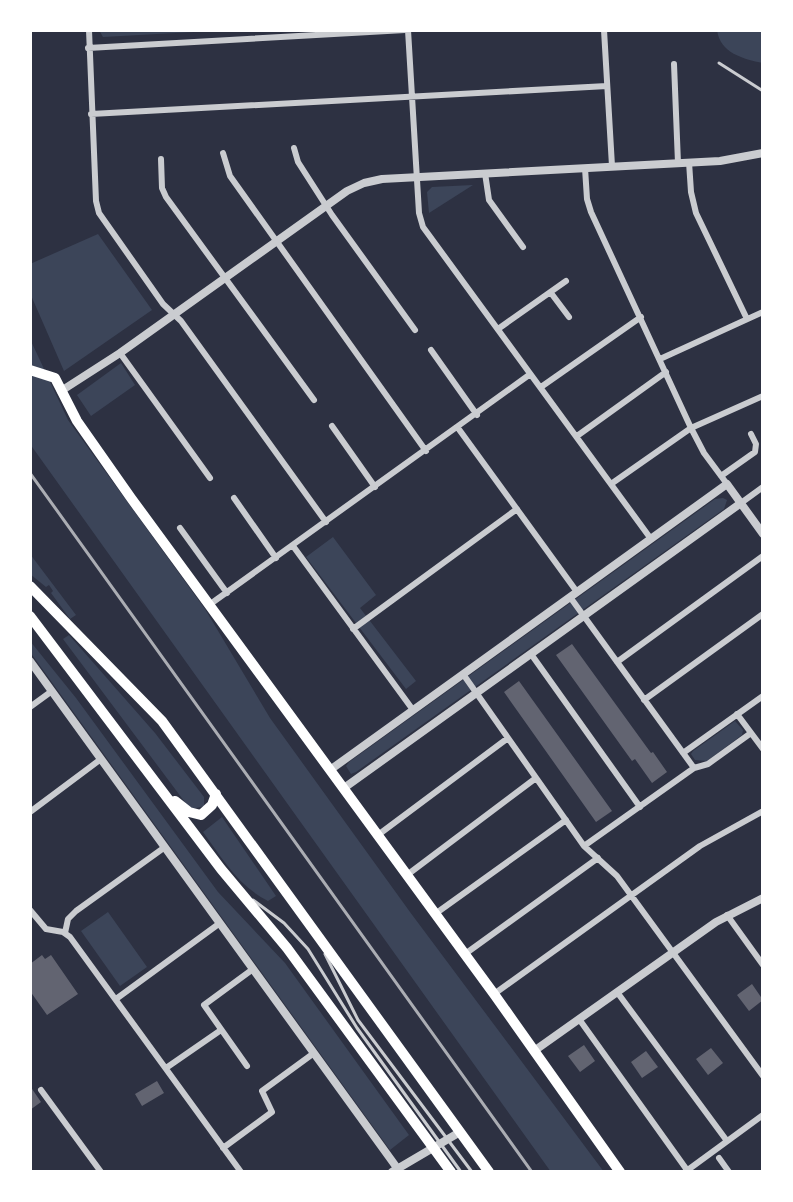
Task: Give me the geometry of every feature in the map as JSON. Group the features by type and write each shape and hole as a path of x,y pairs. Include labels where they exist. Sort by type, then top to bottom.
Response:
{"main road":[{"path":"30,370 55,378 82,429 620,1172"},
{"path":"30,586 162,721 489,1172"},
{"path":"30,616 221,869 441,1144 451,1172"},
{"path":"163,790 195,815 206,813 216,794"}],"street":[{"path":"89,30 91,114 99,213 326,522"},
{"path":"88,48 406,30 423,227 651,539"},
{"path":"604,30 612,166"},
{"path":"674,64 678,163"},
{"path":"91,114 607,86"},
{"path":"294,148 298,162 415,330"},
{"path":"223,153 227,171 426,451"},
{"path":"61,391 120,353 327,205 364,183 417,177 732,159 763,153"},
{"path":"161,159 162,188 166,197 314,400"},
{"path":"689,162 696,213 747,319"},
{"path":"585,168 589,209 691,428 763,534"},
{"path":"485,173 489,200 523,247"},
{"path":"498,329 566,281"},
{"path":"551,293 569,317"},
{"path":"660,359 763,312"},
{"path":"541,387 641,317"},
{"path":"431,350 477,415"},
{"path":"120,353 210,478"},
{"path":"577,436 666,372"},
{"path":"209,605 529,375"},
{"path":"611,484 691,428 763,396"},
{"path":"332,426 375,487"},
{"path":"458,428 517,509 574,595 584,617 694,768"},
{"path":"330,770 651,539 755,452 756,444 751,434"},
{"path":"344,788 763,487"},
{"path":"234,498 276,558"},
{"path":"353,629 517,509"},
{"path":"180,528 227,593"},
{"path":"293,546 413,710"},
{"path":"617,662 763,556"},
{"path":"644,700 763,614"},
{"path":"531,654 640,807"},
{"path":"30,661 397,1171 460,1132"},
{"path":"463,674 584,846 611,869 763,1076"},
{"path":"30,707 52,691"},
{"path":"683,753 763,696"},
{"path":"737,714 763,749"},
{"path":"584,846 694,768 708,764 751,733"},
{"path":"378,835 508,738"},
{"path":"30,812 101,759"},
{"path":"407,875 536,778"},
{"path":"494,994 700,846 763,811"},
{"path":"435,914 566,820"},
{"path":"65,933 71,915 165,847"},
{"path":"465,954 598,858"},
{"path":"534,1051 727,915 763,898"},
{"path":"30,910 46,929 65,933 241,1172"},
{"path":"727,915 763,965"},
{"path":"116,999 220,923"},
{"path":"247,1066 204,1005 253,969"},
{"path":"617,992 727,1141"},
{"path":"579,1019 686,1171 763,1115"},
{"path":"166,1068 221,1030"},
{"path":"223,1148 272,1112 262,1091 314,1053"},
{"path":"41,1090 101,1172"},
{"path":"719,1158 729,1172"}],"lane":[{"path":"719,63 763,91"},
{"path":"315,930 341,990 358,1020 461,1172"},
{"path":"441,1144 472,1172"}],"shaded area":[{"path":"99,30 230,30 103,37"},
{"path":"717,30 763,30 763,63 740,57 728,49"},
{"path":"473,185 429,213 427,192 432,187"},
{"path":"98,234 152,310 64,371 30,293 30,264"},
{"path":"30,339 68,420 205,609 270,718 604,1172 551,1172 30,444"},
{"path":"121,363 135,385 91,416 77,395"},
{"path":"715,499 727,500 724,509 351,774 346,766 349,762"},
{"path":"333,537 376,595 360,608 416,681 406,689 306,557"},
{"path":"30,554 76,615 70,619 51,593 53,591 49,585 46,587 30,574"},
{"path":"69,635 155,733 204,797 204,806 193,809 187,805 63,639"},
{"path":"30,641 76,698 218,892 285,963 409,1135 390,1150 30,652"},
{"path":"735,721 743,730 742,735 707,761 695,760 691,754 693,751"},
{"path":"222,817 276,896 268,901 239,879 203,832"},
{"path":"108,912 147,967 120,986 81,931"}],"building":[{"path":"572,644 667,772 652,783 635,759 632,761 556,655"},
{"path":"519,681 612,811 596,822 504,692"},
{"path":"42,955 45,959 51,955 78,994 47,1015 30,991 30,964"},
{"path":"752,984 763,1000 749,1011 737,995"},
{"path":"584,1045 595,1061 580,1072 568,1056"},
{"path":"711,1048 723,1063 708,1075 696,1059"},
{"path":"646,1051 658,1067 642,1078 631,1062"},
{"path":"157,1081 164,1093 142,1106 135,1094"},
{"path":"30,1086 41,1102 30,1110"}],"railway":[{"path":"30,473 532,1172"}]}
